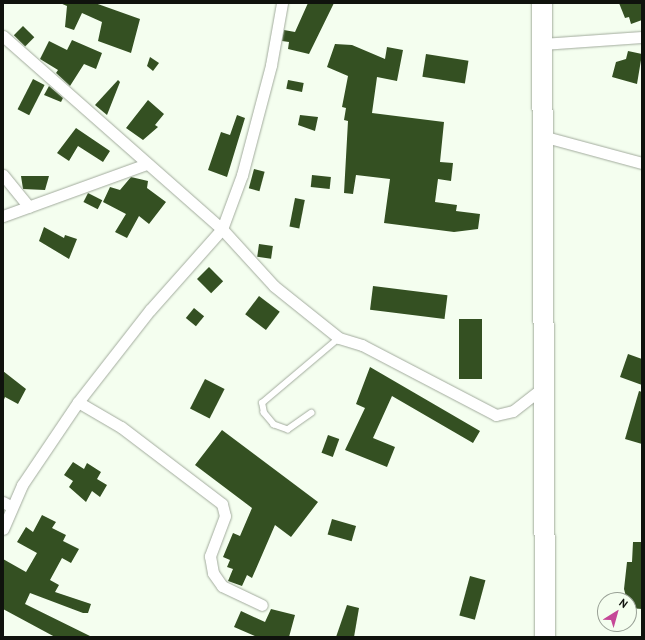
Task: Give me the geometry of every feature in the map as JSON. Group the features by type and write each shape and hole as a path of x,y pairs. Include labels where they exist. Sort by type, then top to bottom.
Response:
{"highway":[{"path":"542,3 545,637"}],"street":[{"path":"3,529 7,505 78,402 150,310 222,229 242,175 271,65 282,3"},
{"path":"3,36 222,229 274,286 339,338 362,344 496,415 514,411 544,387"},
{"path":"542,44 642,37"},
{"path":"542,136 642,163"},
{"path":"3,216 147,164"},
{"path":"3,175 29,207"},
{"path":"78,402 120,427 222,504 225,516 210,556 214,573 222,586 262,605"}],"lane":[{"path":"312,413 288,430 274,425 264,413 262,403 339,338"}],"building":[{"path":"60,3 95,3 140,19 131,53 98,41 102,22 82,13 74,30 65,27 67,6"},
{"path":"308,3 334,3 309,54 288,49 289,42 282,41 284,30 295,32"},
{"path":"619,3 642,3 642,20 631,24 629,17 625,18"},
{"path":"23,26 34,37 25,47 14,35"},
{"path":"72,40 102,53 96,69 84,64 70,86 56,73 58,70 40,59 49,41 67,50"},
{"path":"335,44 352,45 385,59 387,47 403,50 397,81 377,77 372,113 444,122 440,162 453,163 451,181 438,179 435,202 457,205 456,211 480,214 478,229 454,232 384,223 390,179 356,175 353,194 344,193 348,121 344,120 346,108 342,107 348,76 327,67"},
{"path":"628,51 642,54 637,84 612,77 616,62 626,59"},
{"path":"426,54 468,61 465,83 422,77"},
{"path":"150,57 159,63 153,71 147,66"},
{"path":"33,79 45,85 29,115 18,109"},
{"path":"118,80 120,82 107,115 95,105"},
{"path":"288,80 304,83 302,92 286,89"},
{"path":"49,86 63,98 61,102 44,95"},
{"path":"148,100 164,114 155,125 158,127 143,140 126,128"},
{"path":"237,115 245,118 227,177 208,170 221,132 230,135"},
{"path":"300,115 318,117 315,131 298,125"},
{"path":"76,128 110,151 103,162 78,146 69,161 57,153"},
{"path":"254,169 265,172 259,191 249,188"},
{"path":"312,175 331,177 330,189 311,187"},
{"path":"21,176 49,176 45,190 23,189"},
{"path":"131,177 148,181 147,188 166,202 149,224 139,216 127,238 115,232 126,214 103,202 110,187 120,190"},
{"path":"88,193 102,200 98,209 83,202"},
{"path":"295,198 305,200 299,228 289,226"},
{"path":"44,227 64,238 65,235 77,239 69,259 39,241"},
{"path":"259,244 273,246 271,259 257,257"},
{"path":"209,267 223,281 211,293 197,279"},
{"path":"373,286 447,295 445,319 370,310"},
{"path":"259,296 280,312 266,330 245,314"},
{"path":"194,308 204,316 196,326 186,318"},
{"path":"459,319 482,319 482,379 459,379"},
{"path":"628,354 642,359 642,385 620,377"},
{"path":"370,367 480,431 473,443 392,396 373,438 395,447 387,467 345,450 365,408 356,404"},
{"path":"3,371 26,389 18,404 5,397 3,402"},
{"path":"205,379 225,389 210,418 190,408"},
{"path":"639,391 642,392 642,444 625,439"},
{"path":"222,430 318,502 291,537 275,525 252,578 247,575 242,586 228,581 233,569 227,567 230,560 223,557 233,533 240,536 252,508 195,465"},
{"path":"328,435 339,439 333,457 322,453"},
{"path":"73,462 84,469 87,463 101,472 97,479 107,485 100,497 92,491 86,502 69,487 73,481 64,475"},
{"path":"42,515 56,522 52,528 66,535 63,541 79,549 71,563 62,558 50,580 59,585 55,592 91,604 88,613 83,613 30,593 25,604 92,637 55,637 3,609 3,559 26,572 37,553 17,542 26,527 33,532"},
{"path":"332,519 356,526 352,541 328,534"},
{"path":"633,542 642,542 642,609 637,609 637,592 625,592 624,589 627,562 632,562"},
{"path":"470,576 485,580 475,620 459,616"},
{"path":"347,605 359,608 354,637 336,637"},
{"path":"271,609 295,615 289,637 257,637 234,627 241,611 265,622"}]}
